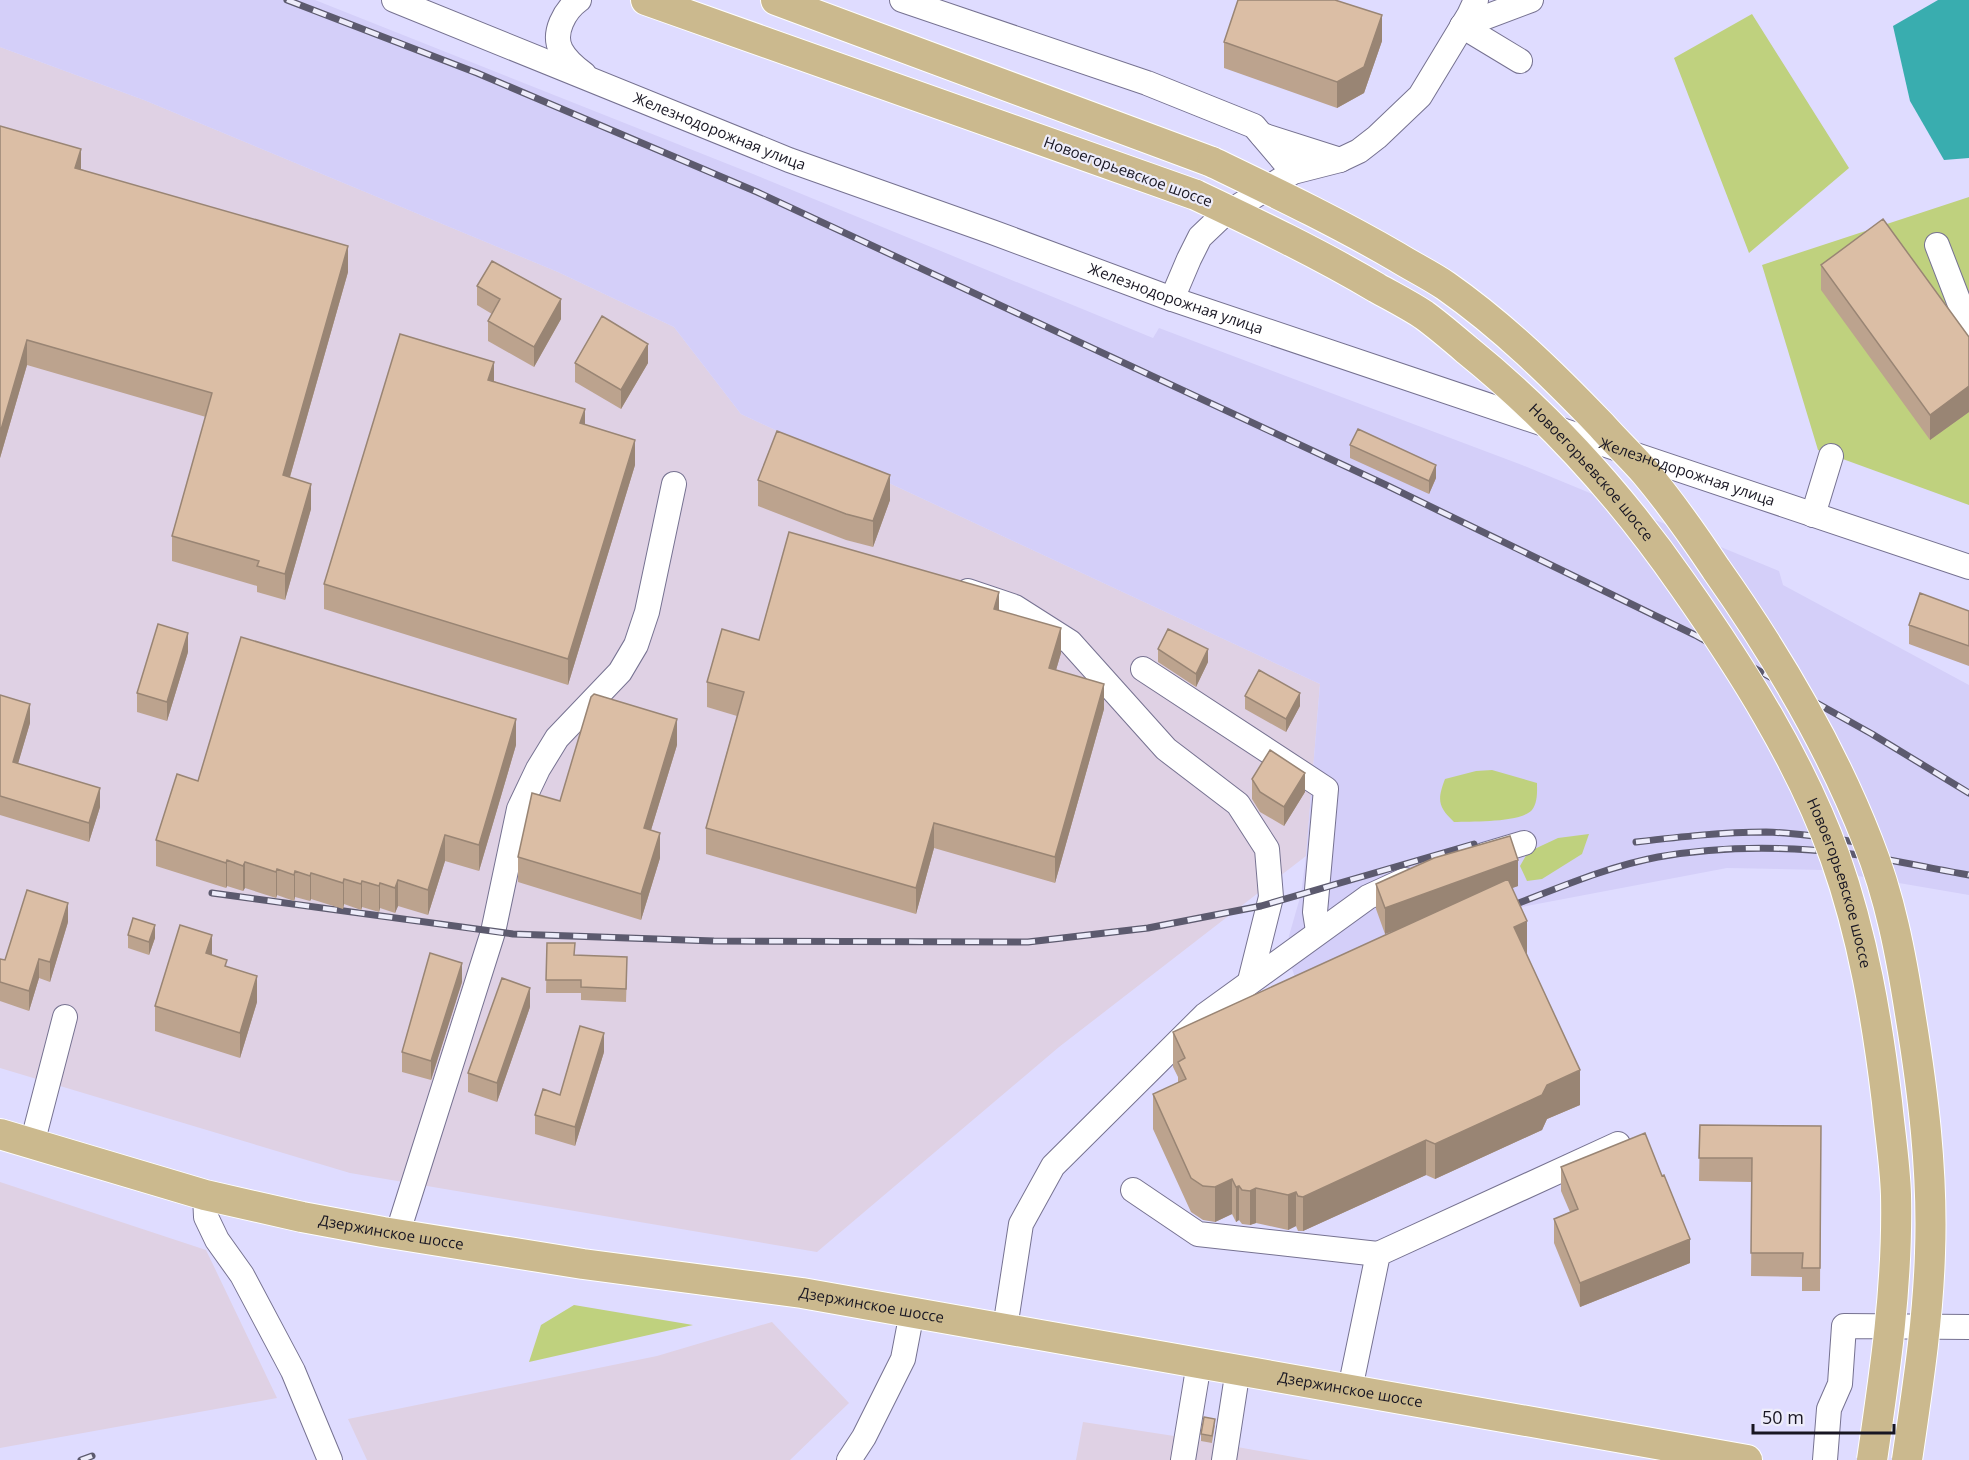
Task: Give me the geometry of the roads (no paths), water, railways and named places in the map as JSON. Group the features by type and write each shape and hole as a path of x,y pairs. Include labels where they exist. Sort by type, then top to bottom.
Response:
{"main road":[{"name":"Новоегорьевское шоссе","path":"646,0 1196,195 1349,271 1424,315 1499,376 1539,414 1616,495 1659,550 1700,609 1776,730 1835,856 1853,915 1881,1052 1896,1194 1892,1307 1872,1460"},
{"path":"776,0 1212,162 1366,239 1445,285 1515,341 1565,388 1644,471 1688,528 1730,589 1768,646 1808,713 1842,782 1872,854 1889,906 1902,963 1916,1048 1926,1131 1930,1192 1930,1252 1921,1370 1907,1460"},
{"name":"Дзержинское шоссе","path":"0,1134 205,1195 397,1235 561,1261 802,1293 1747,1460"}],"street":[{"name":"Железнодорожная улица","path":"394,0 789,160 1172,299 1969,567"},
{"path":"579,0 565,14 559,30 560,49 573,66 593,81"},
{"path":"902,0 1147,83 1254,126 1293,172"},
{"path":"1172,299 1200,237 1221,217 1293,172 1340,160 1359,151 1420,96 1476,0"},
{"path":"1462,26 1531,0"},
{"path":"1462,26 1520,61"},
{"path":"1262,135 1340,160"},
{"path":"1937,245 1969,328"},
{"path":"1812,515 1831,456"},
{"path":"397,1235 493,932 519,809 538,769 557,738 620,672 636,645 647,612 674,484"},
{"path":"946,584 1015,607 1070,642 1166,749 1238,804 1267,849 1271,884 1271,897 1250,981"},
{"path":"1143,669 1326,789 1315,912 1318,931"},
{"path":"1461,861 1524,843"},
{"path":"1005,1328 1021,1224 1053,1166 1205,1015 1368,897 1430,870"},
{"path":"32,1143 65,1017"},
{"path":"1133,1190 1198,1234 1378,1254 1618,1144"},
{"path":"205,1195 206,1217 217,1240 242,1275 293,1371 330,1460"},
{"path":"1350,1389 1378,1254"},
{"path":"849,1460 878,1411 903,1359 912,1312"},
{"path":"1825,1460 1829,1409 1839,1384 1844,1326 1969,1327"},
{"path":"1184,1460 1199,1363"},
{"path":"1224,1460 1238,1370"}],"railway":[{"path":"287,0 477,73 757,192 1386,485 1695,635 1872,734 1969,793"},
{"path":"1636,842 1766,832 1808,835 1877,845"},
{"path":"212,893 513,934 714,941 1028,942 1148,928 1261,906 1474,844"},
{"path":"1503,909 1638,861 1704,851 1774,848 1844,853 1969,875"},
{"path":"81,1460 92,1456"}]}
